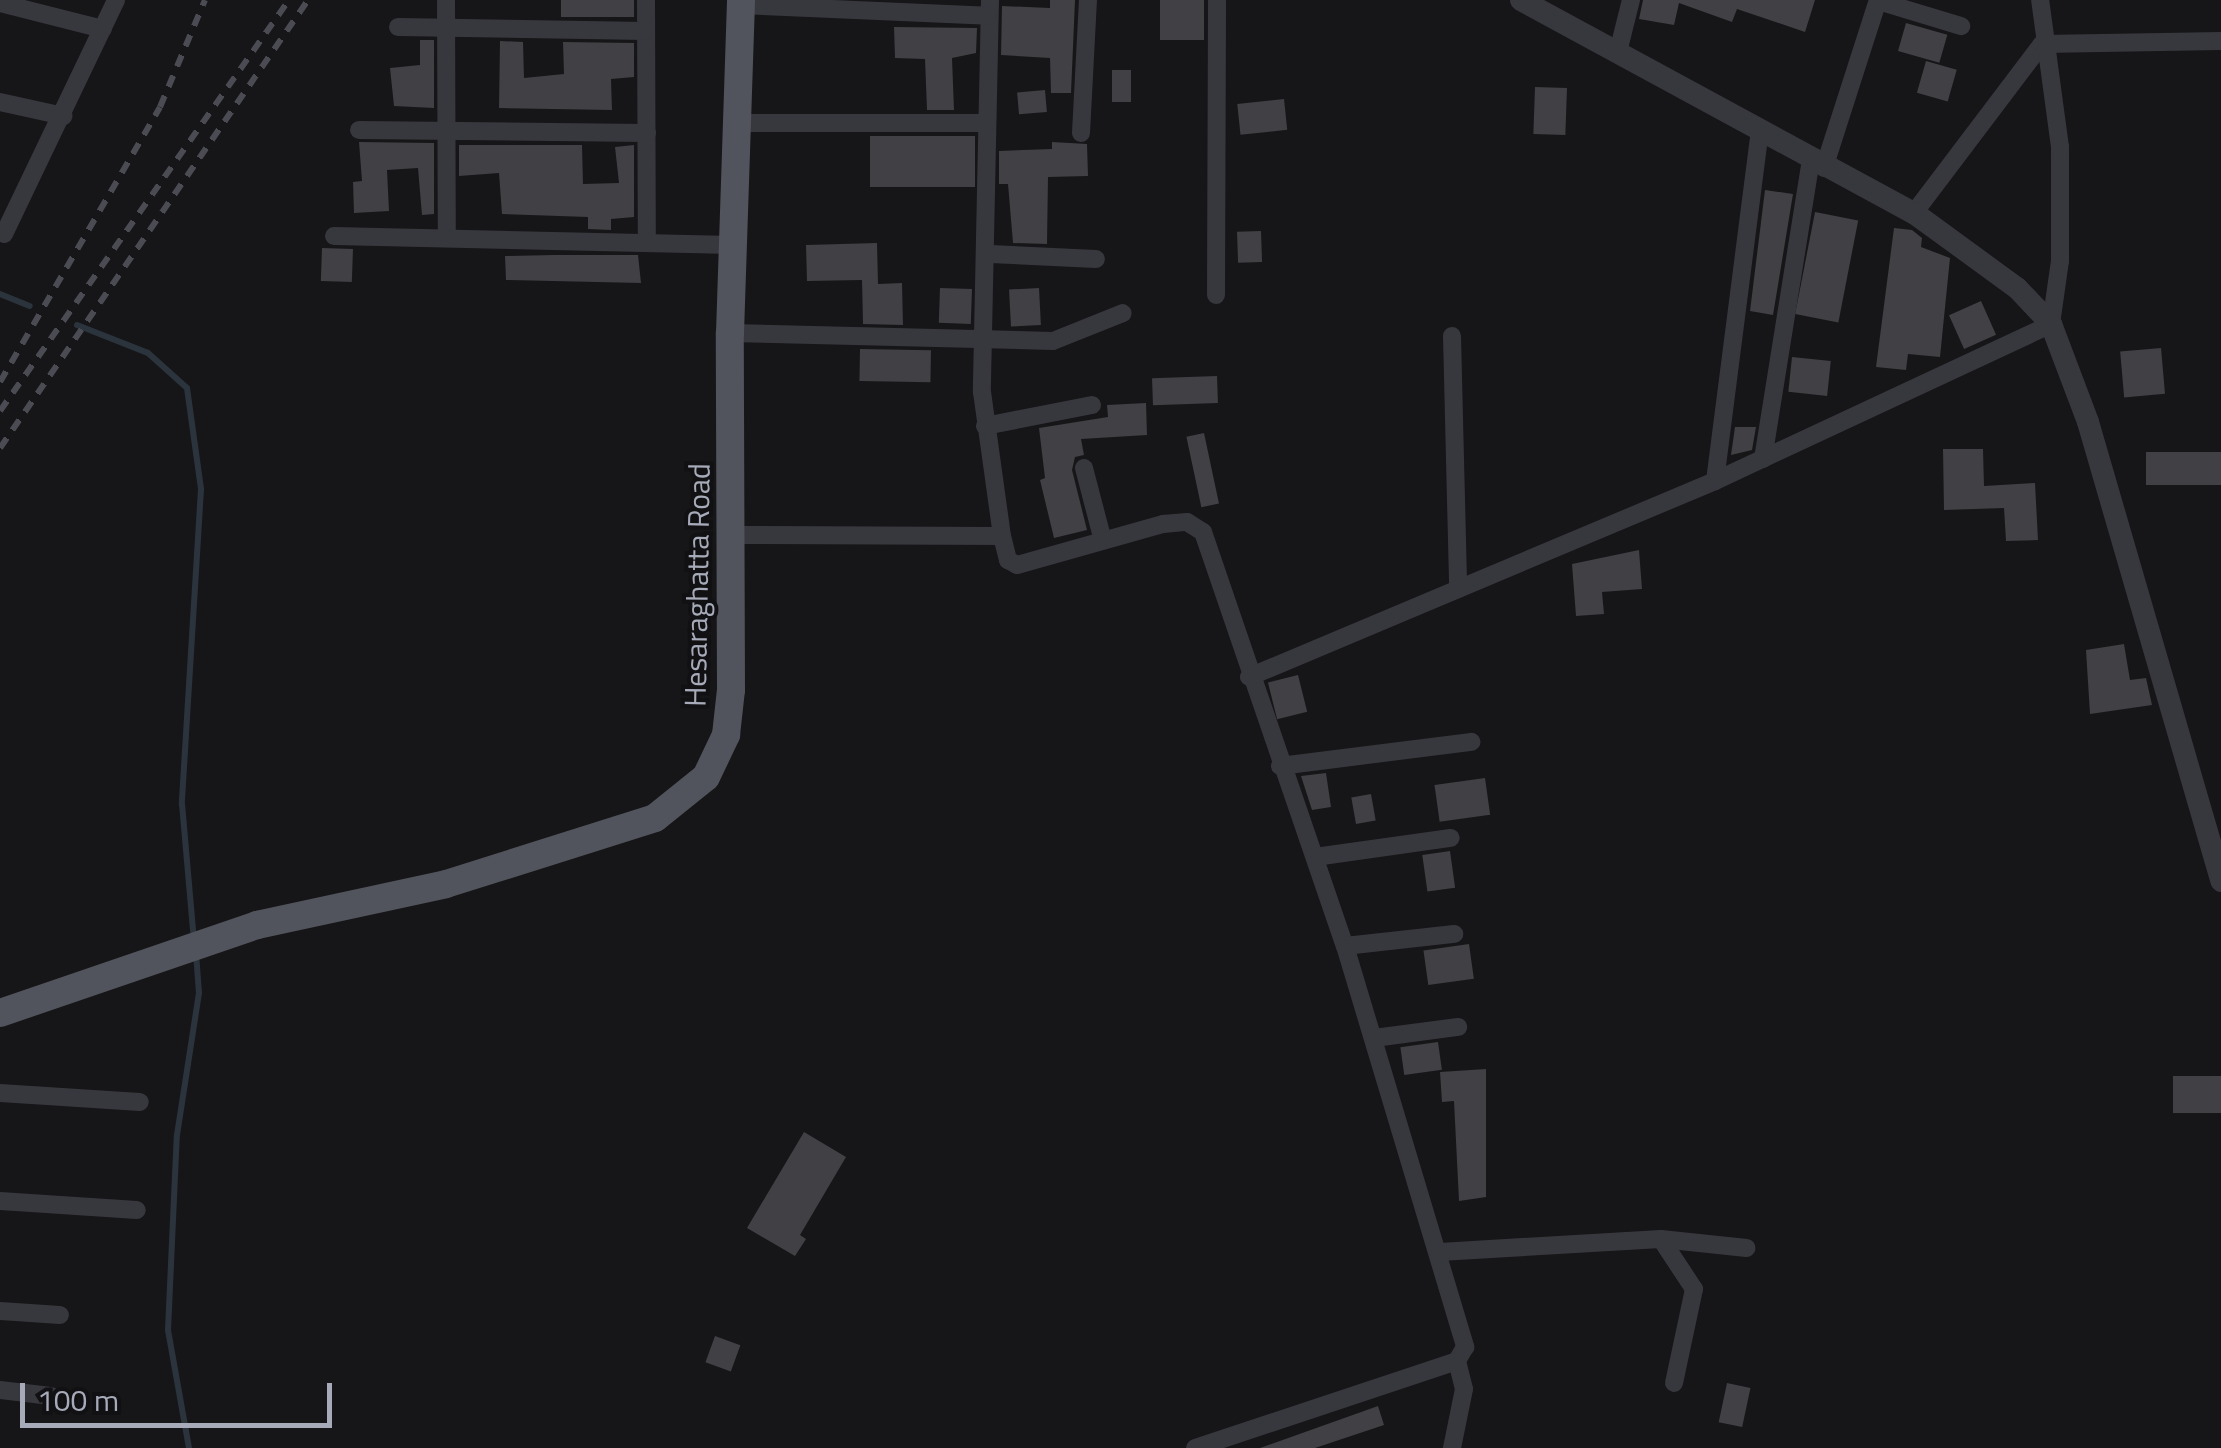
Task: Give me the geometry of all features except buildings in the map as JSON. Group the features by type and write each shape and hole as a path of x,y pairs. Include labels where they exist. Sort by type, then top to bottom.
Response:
{"main road":[{"name":"Hesaraghatta Road","path":"0,1012 195,947 465,878 655,818 696,790 726,735 733,535 730,333 741,123 741,2"}],"street":[{"path":"4,234 116,0"},
{"path":"446,0 447,237"},
{"path":"646,0 647,243"},
{"path":"1081,133 1088,0"},
{"path":"1216,295 1217,0"},
{"path":"1521,0 1914,213 2017,288 2051,324 2088,422 2221,882"},
{"path":"1618,52 1632,0"},
{"path":"1763,459 1818,164 1878,0 1961,26"},
{"path":"2040,0 2042,44 2060,147 2060,262 2051,324"},
{"path":"741,2 989,8 986,123 990,254 984,338 984,426 1008,560 1017,565 1163,524 1188,522 1203,532 1249,677 1345,946 1465,1330 1457,1361 1464,1389 1452,1448"},
{"path":"0,3 103,29"},
{"path":"398,27 646,31"},
{"path":"2042,44 2221,41"},
{"path":"1914,213 2042,44"},
{"path":"0,102 63,116"},
{"path":"741,123 986,123"},
{"path":"358,130 647,134"},
{"path":"1715,481 1760,132"},
{"path":"334,236 733,245"},
{"path":"990,254 1096,259"},
{"path":"730,333 1052,341 1123,313"},
{"path":"1249,677 1715,481 2051,324"},
{"path":"1452,336 1458,589"},
{"path":"984,426 1092,405"},
{"path":"1084,468 1104,541"},
{"path":"733,535 1002,536"},
{"path":"1280,766 1471,742"},
{"path":"1315,857 1451,838"},
{"path":"1345,946 1454,934"},
{"path":"1374,1038 1458,1027"},
{"path":"0,1093 140,1102"},
{"path":"0,1200 137,1210"},
{"path":"1440,1252 1661,1238 1747,1248"},
{"path":"1661,1238 1694,1290 1674,1383"},
{"path":"0,1311 60,1315"},
{"path":"1195,1448 1457,1361"},
{"path":"0,1390 51,1396"}],"waterway":[{"path":"0,294 30,306"},
{"path":"77,325 148,353 187,388 201,489 182,804 194,941"},
{"path":"189,1448 168,1330 177,1135 199,993 196,953"}],"railway":[{"path":"0,382 160,107 205,0"},
{"path":"0,411 289,0"},
{"path":"0,448 308,0"}]}
